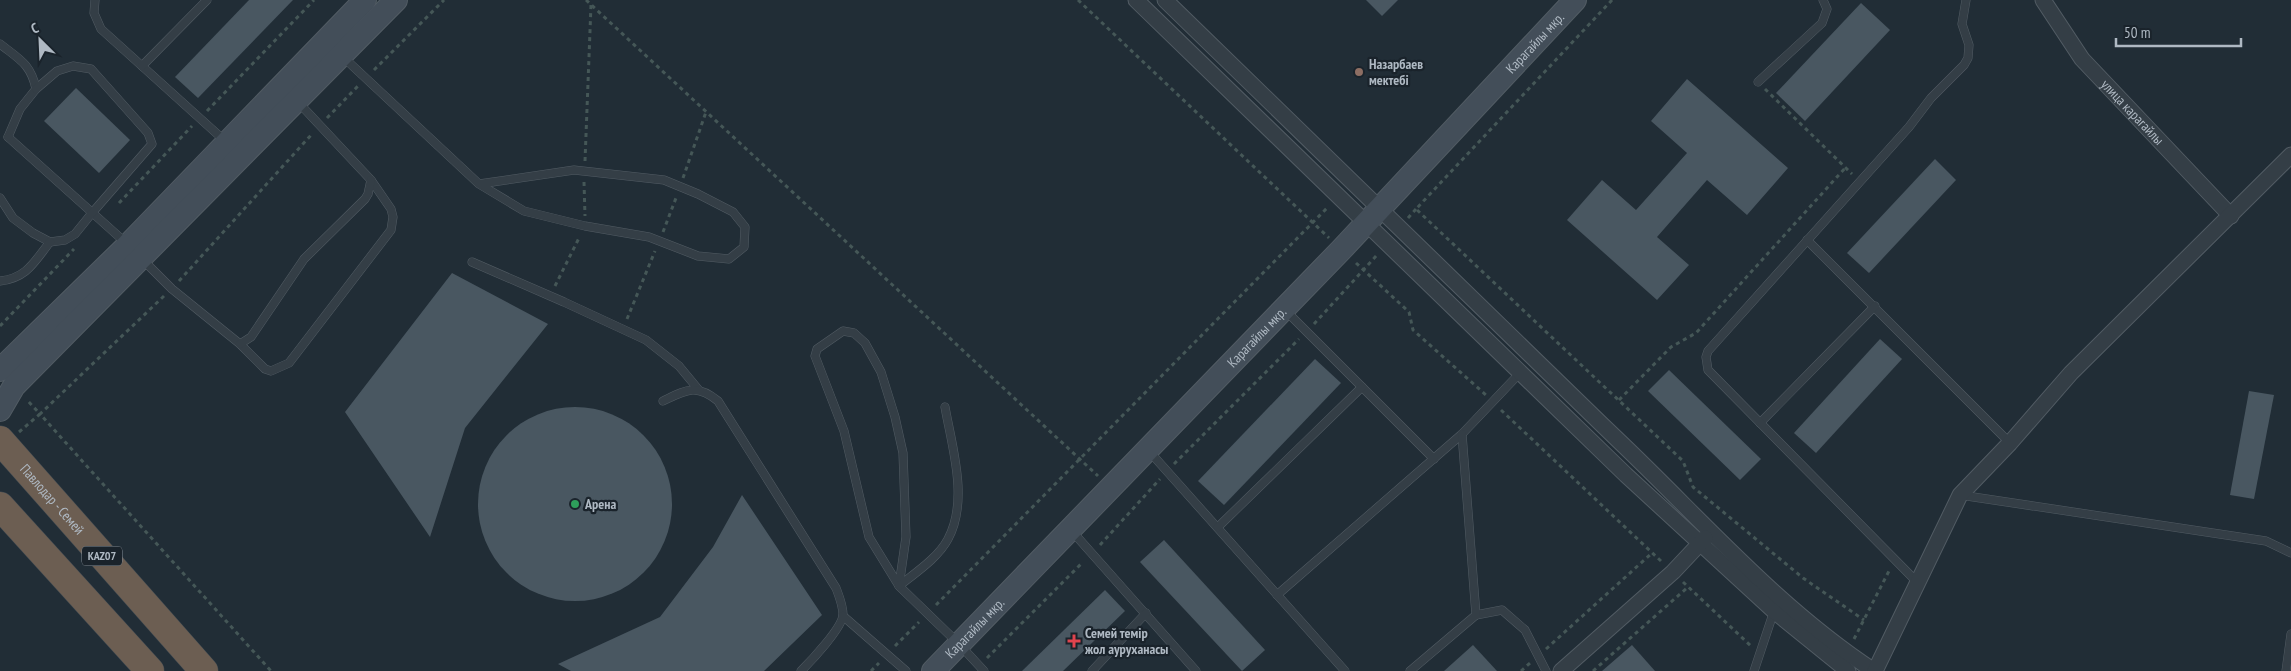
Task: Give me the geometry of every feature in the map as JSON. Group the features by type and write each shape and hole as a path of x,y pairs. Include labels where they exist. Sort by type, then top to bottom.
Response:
{"highway":[{"name":"Павлодар - Семей","path":"10,437 204,671"},
{"path":"0,506 150,671"}],"street":[{"path":"334,49 365,0"},
{"path":"0,370 134,252 334,49 396,0"},
{"path":"1136,0 1339,196 1373,216 1387,243 1519,374 1700,545 1774,612 1848,671"},
{"path":"1165,0 1373,216 1640,461 1710,533 1784,602 1846,653 1874,671 1960,495 2010,443 2071,373 2291,155"},
{"name":"Карагайлы мкр.","path":"933,671 1341,250 1575,0"},
{"name":"улица карагайлы","path":"2043,0 2082,59 2231,216"},
{"path":"0,410 14,386 134,252 226,142 290,94"},
{"path":"1561,671 1673,572 1710,533"}],"lane":[{"path":"95,0 94,13 102,29 226,142"},
{"path":"142,66 207,0"},
{"path":"1758,82 1822,23 1826,9 1823,0"},
{"path":"1918,583 1708,370 1706,357 1708,351 1860,181 1931,98 1964,65 1969,52 1962,24 1966,0"},
{"path":"0,44 26,65 33,77 36,89"},
{"path":"334,49 479,184 524,212 585,226 649,237 698,256 729,259 744,247 745,227 733,212 664,180 584,171 564,171 479,184"},
{"path":"0,198 13,218 33,233 50,242 65,240 76,234 92,213 145,154 152,144 148,133 91,69 73,66 57,71 36,89 20,109 4,139 92,213 102,221 172,289 240,344 265,369 271,371 289,363 391,230 393,217 391,210 371,180 290,94"},
{"path":"240,344 251,337 304,259 365,199 371,180"},
{"path":"1807,240 1876,306 2010,443"},
{"path":"0,281 15,280 25,274 50,242"},
{"path":"472,262 623,329 659,349 679,366 698,389 708,393 718,401 836,588 841,601 843,616 839,626 801,671"},
{"path":"1760,424 1876,306"},
{"path":"1284,309 1434,459"},
{"path":"899,586 906,536 903,453 895,417 881,372 865,343 854,333 843,331 817,349 815,356 844,431 869,537 899,586 984,671"},
{"path":"1277,595 1462,434 1519,374"},
{"path":"1218,527 1362,387"},
{"path":"663,400 682,392 698,389"},
{"path":"899,586 931,560 948,539 957,509 957,479 945,406"},
{"path":"1462,434 1476,614"},
{"path":"1148,450 1346,671"},
{"path":"1960,495 2266,541 2291,553"},
{"path":"1071,529 1196,671"},
{"path":"1410,671 1476,614 1502,610 1525,630 1546,671"},
{"path":"1754,671 1774,612"},
{"path":"1092,671 1146,613"},
{"path":"843,616 906,671"},
{"path":"2286,671 2291,634"}],"path":[{"path":"0,326 314,0"},
{"path":"586,0 1111,488"},
{"path":"1078,0 1312,223 1409,312 1413,330 1493,402 1761,655"},
{"path":"1612,0 1416,209 1683,461 1693,487 1803,578 1864,620"},
{"path":"550,296 585,226 584,171 591,5"},
{"path":"1758,82 1860,181"},
{"path":"623,329 680,187 706,112"},
{"path":"1618,400 1671,347 1696,333 1846,167"},
{"path":"870,671 1339,196"},
{"path":"1364,270 1387,243"},
{"path":"10,437 40,414"},
{"path":"1521,671 1652,553"},
{"path":"1846,653 1895,560"},
{"path":"1593,671 1688,587"}],"building":[{"path":"249,0 293,0 198,98 175,77"},
{"path":"1366,0 1398,0 1382,16"},
{"path":"1861,3 1890,30 1805,121 1776,93"},
{"path":"1687,79 1788,168 1747,215 1707,180 1657,237 1689,265 1657,300 1567,220 1602,180 1636,210 1687,153 1651,121"},
{"path":"76,88 130,140 99,173 44,121"},
{"path":"1935,159 1956,180 1869,273 1847,253"},
{"path":"452,273 548,324 465,428 430,537 345,412"},
{"path":"1880,339 1902,359 1816,453 1794,433"},
{"path":"1315,359 1341,383 1224,505 1198,481"},
{"path":"1669,370 1761,459 1740,480 1648,391"},
{"path":"2249,391 2274,395 2254,499 2230,495"},
{"name":"Арена","path":"575,407 603,411 621,419 636,429 650,443 660,458 668,476 672,504 668,532 660,550 650,565 636,579 621,589 603,597 575,601 547,597 529,589 514,579 500,565 490,550 482,532 478,504 482,476 490,458 500,443 514,429 529,419 547,411"},
{"path":"742,495 822,615 764,671 571,671 558,664 660,617 713,547"},
{"path":"1164,540 1265,650 1242,671 1140,562"},
{"name":"Семей темір жол ауруханасы","path":"1105,590 1125,611 1063,671 1022,671"},
{"path":"1473,645 1497,671 1444,671"},
{"path":"1632,645 1655,671 1602,671"}],"place":[{"name":"Назарбаев мектебі","path":"1359,72"},
{"name":"Арена","path":"575,504"},
{"name":"Семей темір жол ауруханасы","path":"1074,641"}]}
